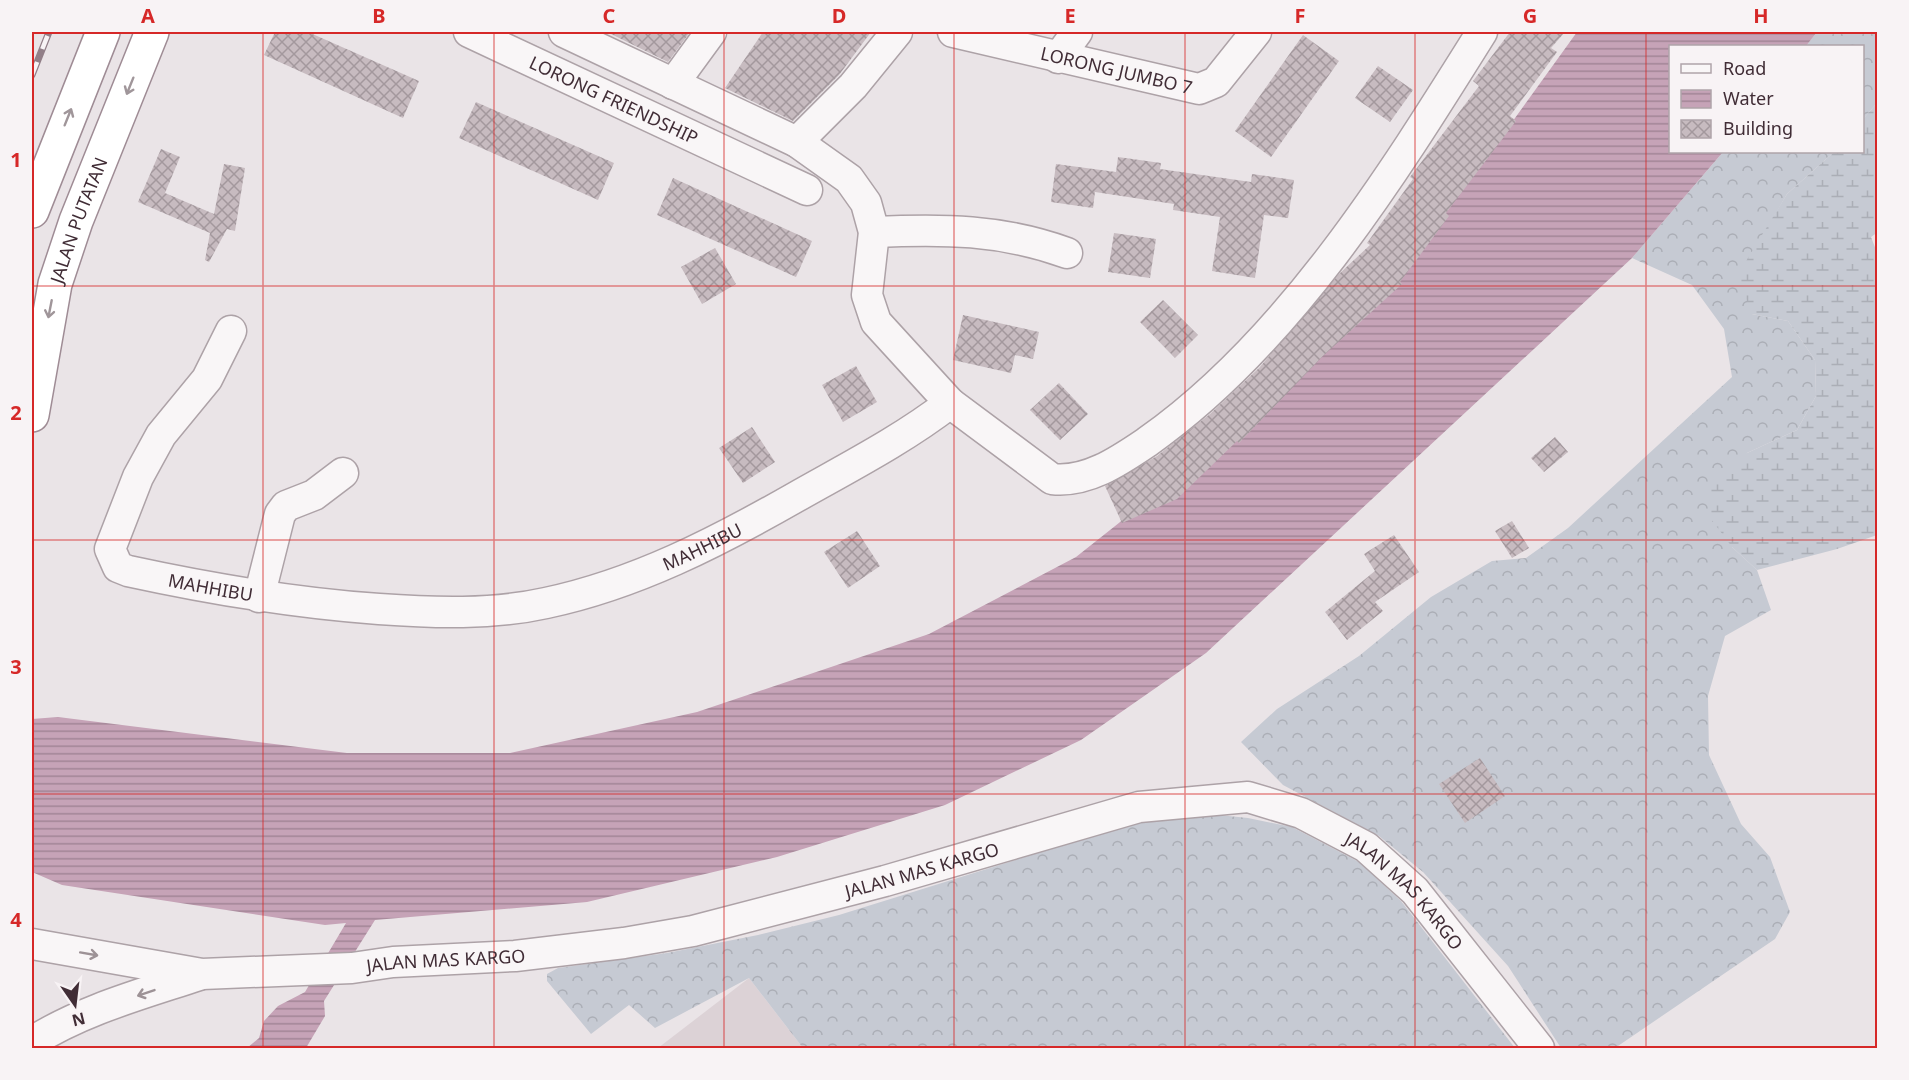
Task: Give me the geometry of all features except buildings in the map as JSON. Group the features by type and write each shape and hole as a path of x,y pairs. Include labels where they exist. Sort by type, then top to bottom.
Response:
{"highway":[{"path":"32,211 103,32"},
{"name":"JALAN PUTATAN","path":"32,415 55,284 75,221 152,32"},
{"path":"32,192 50,165"}],"street":[{"name":"LORONG FRIENDSHIP","path":"469,32 760,166 807,190"},
{"path":"564,32 788,138 849,179 866,203 874,232 867,295 876,322 950,403 1052,479 1066,480 1084,477 1127,456 1160,433 1197,403 1299,297 1379,189 1482,32"},
{"path":"673,84 711,32"},
{"path":"760,166 788,138 853,86 897,32"},
{"name":"LORONG JUMBO 7","path":"953,32 1199,89 1216,82 1256,32"},
{"path":"1058,58 1077,32"},
{"path":"874,232 930,230 984,232 1032,241 1067,253"},
{"name":"MAHHIBU","path":"231,331 207,379 161,435 138,477 111,542 111,555 118,567 128,571 259,597 362,608 447,612 544,604 631,578 709,545 916,430 950,403"},
{"path":"259,597 280,514 286,506 314,495 343,473"},
{"name":"JALAN MAS KARGO","path":"32,944 202,974 352,968 393,962 515,956 624,943 693,931 885,881 1139,807 1248,796 1301,813 1335,829 1366,847 1391,867 1414,891 1539,1048"},
{"name":"JALAN MAS KARGO","path":"32,1042 48,1031 99,1009 202,974"}],"shaded area":[{"path":"749,978 803,1048 658,1048"}],"green space":[{"path":"1817,32 1877,32 1877,103 1864,118 1864,45 1807,45"},
{"path":"1877,103 1878,232 1871,237 1878,255 1877,535 1837,549 1757,570 1732,547 1708,515 1711,486 1747,453 1797,430 1816,396 1815,360 1788,321 1752,314 1737,276 1787,194 1833,153 1864,153 1864,118"},
{"path":"1722,153 1833,153 1787,194 1765,232 1752,314 1788,321 1815,360 1816,396 1797,430 1747,453 1732,547 1757,570 1771,610 1725,636 1708,696 1709,755 1741,824 1770,857 1790,912 1775,939 1615,1048 1561,1048 1508,966 1423,872 1379,836 1283,785 1241,742 1277,709 1359,656 1431,597 1492,561 1526,558 1568,528 1732,377 1724,329 1692,285 1632,258"},
{"path":"1209,814 1248,818 1292,827 1359,862 1401,901 1515,1048 803,1048 749,978 655,1028 629,1005 591,1034 547,981 547,974 558,968 667,953 758,935 839,915 1144,820"}],"water":[{"path":"1577,32 1817,32 1807,45 1669,45 1669,153 1722,153 1632,258 1206,653 1081,740 945,805 777,857 587,902 375,920 324,1001 325,1016 306,1048 247,1048 259,1038 264,1021 278,1006 305,992 346,923 325,925 62,885 32,872 32,719 58,717 347,753 510,753 697,712 929,634 1076,557 1255,415 1492,150"}],"railway":[{"path":"32,75 49,32"}]}
